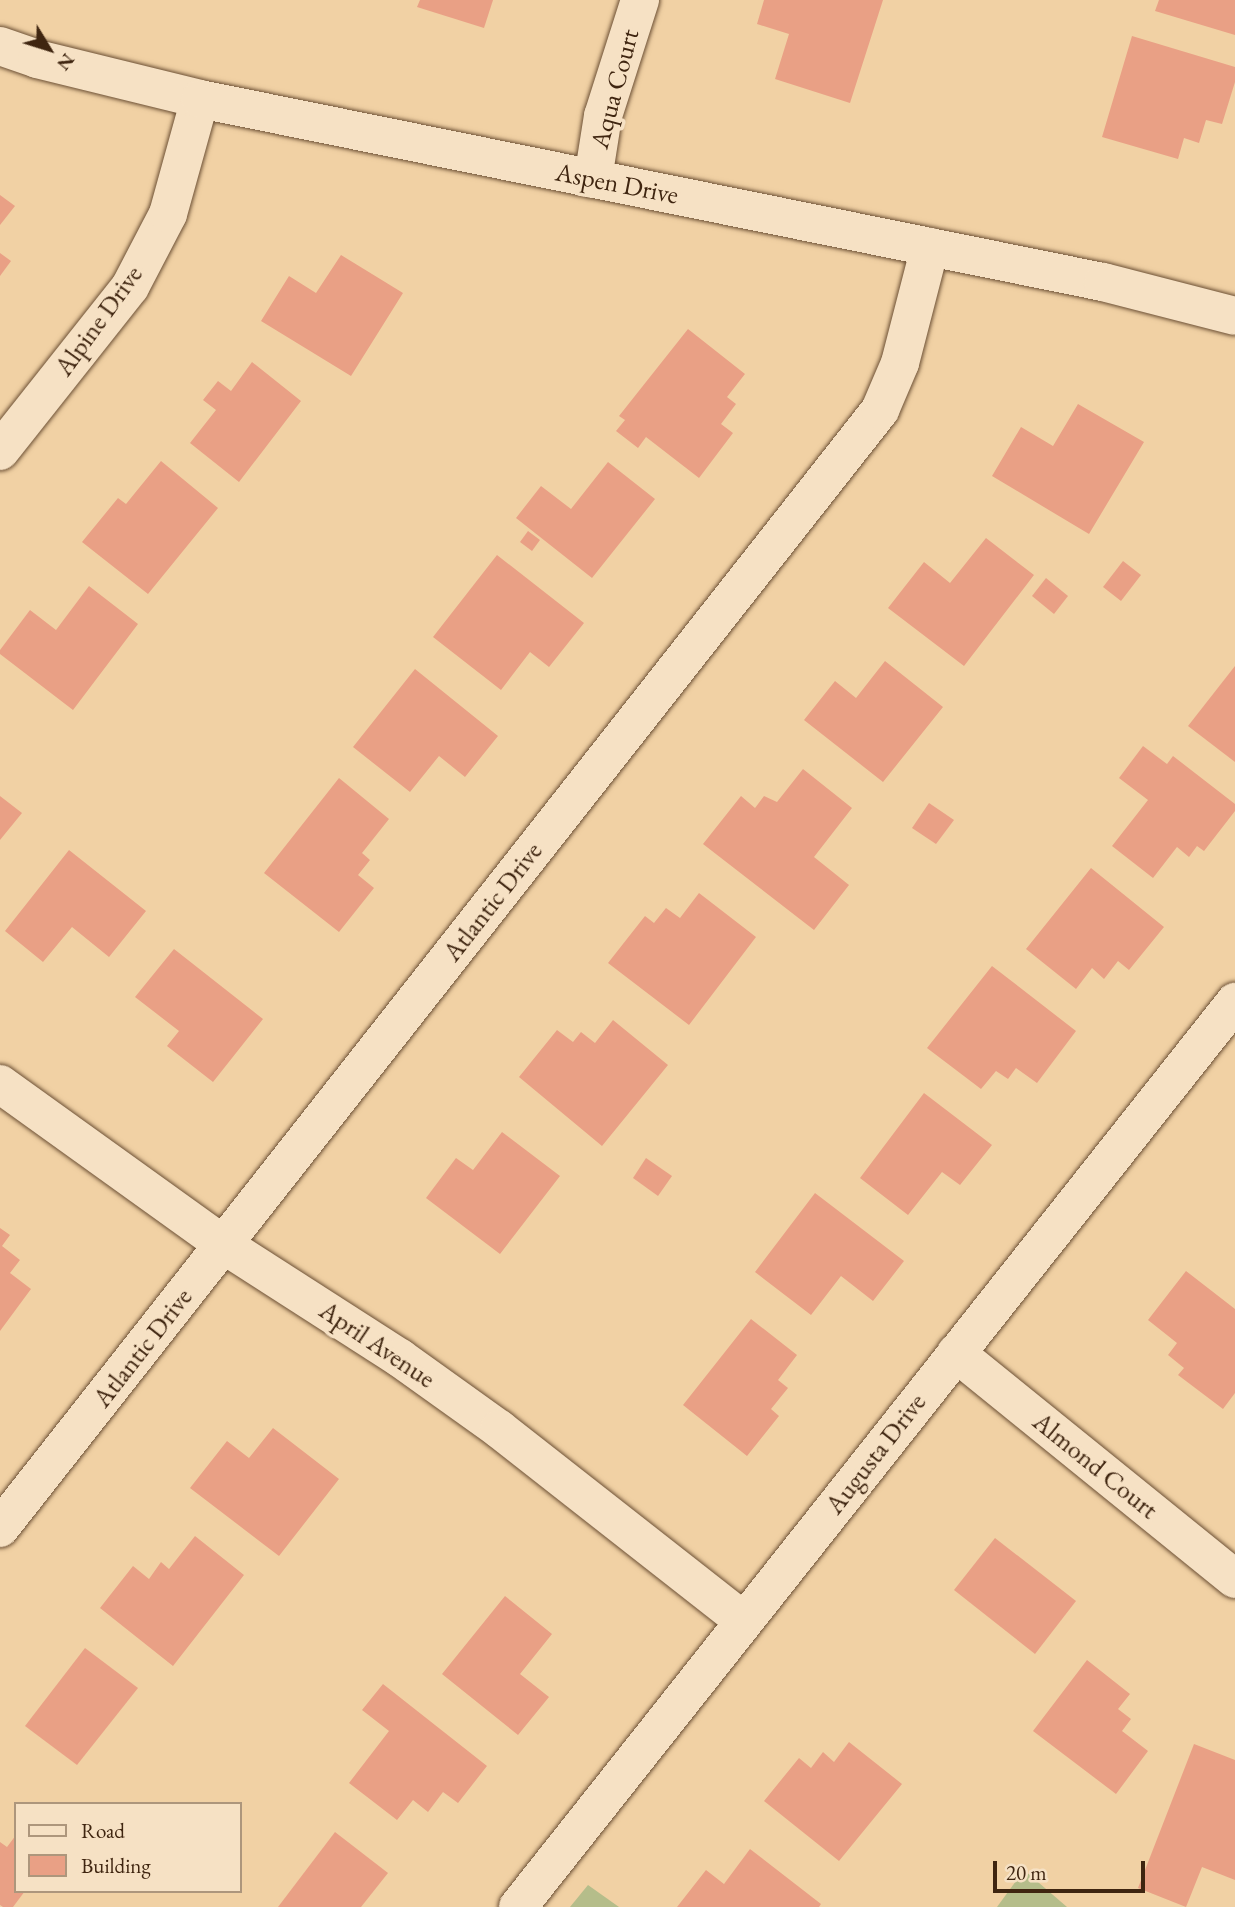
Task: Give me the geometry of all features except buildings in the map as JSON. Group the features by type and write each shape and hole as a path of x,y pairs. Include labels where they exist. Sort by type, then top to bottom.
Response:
{"street":[{"name":"Aqua Court","path":"593,179 603,116 640,0"},
{"name":"Aspen Drive","path":"0,46 37,59 200,99 1103,282 1235,316"},
{"name":"Alpine Drive","path":"0,451 130,286 168,214 200,99"},
{"name":"Atlantic Drive","path":"0,1528 880,410 900,363 930,247"},
{"name":"Augusta Drive","path":"518,1907 1235,1002"},
{"name":"April Avenue","path":"0,1084 224,1245 400,1358 499,1429 743,1620"},
{"name":"Almond Court","path":"956,1353 1235,1579"}],"green space":[{"path":"1024,1870 1067,1907 997,1907"},
{"path":"588,1885 619,1907 570,1907"}]}
